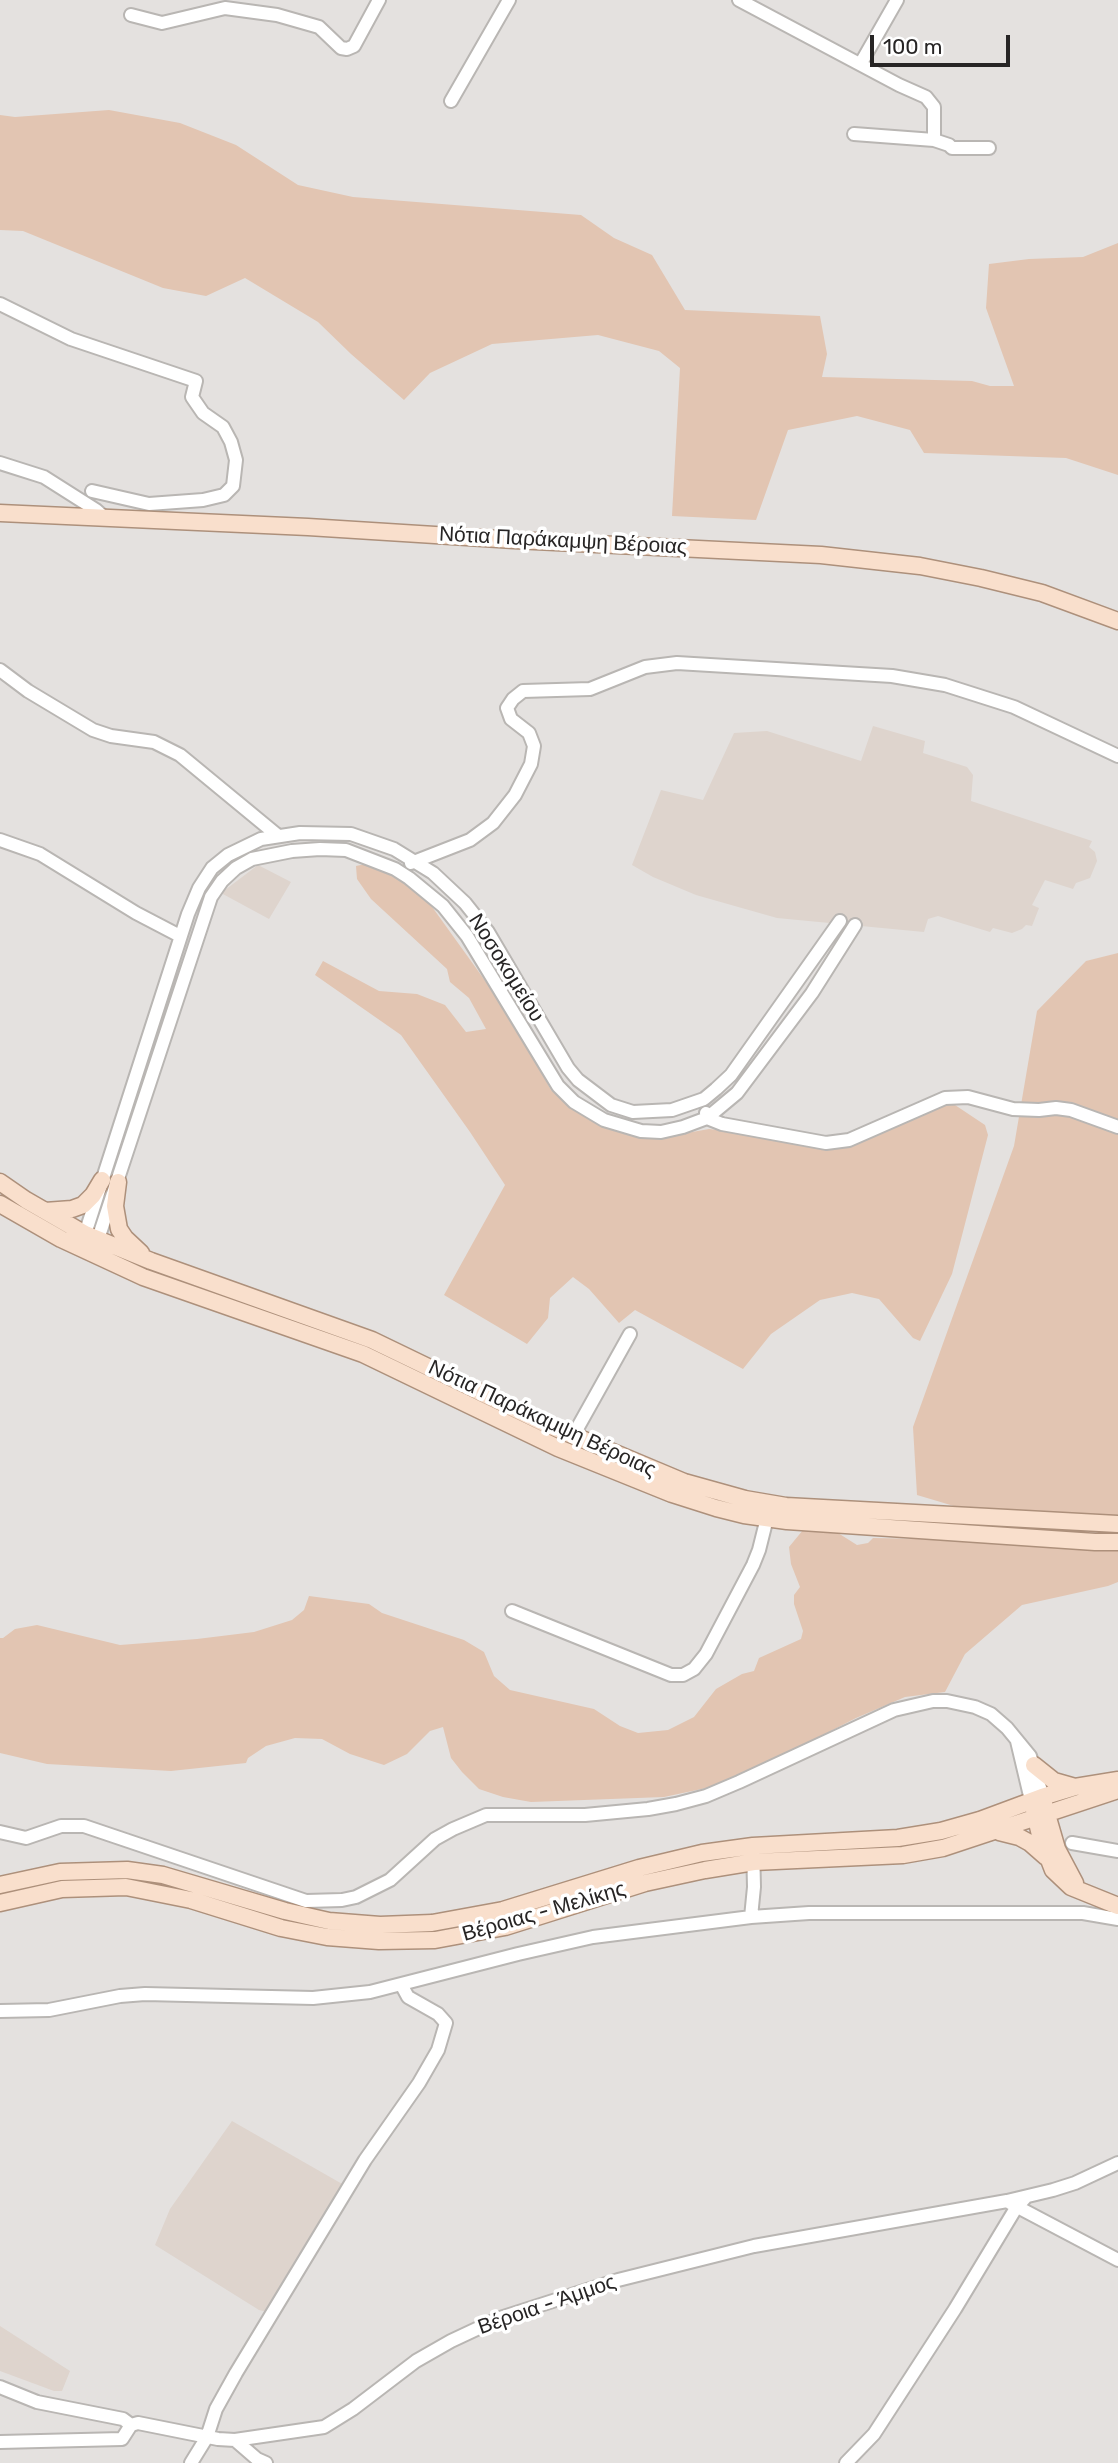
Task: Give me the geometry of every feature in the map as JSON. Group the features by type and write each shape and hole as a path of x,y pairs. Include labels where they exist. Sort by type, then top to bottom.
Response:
{"main road":[{"name":"Νότια Παράκαμψη Βέροιας","path":"0,513 821,555 920,566 981,578 1042,593 1118,621"},
{"path":"45,1211 72,1209 83,1205 110,1181 119,1229 125,1238 151,1261"},
{"name":"Νότια Παράκαμψη Βέροιας","path":"0,1182 143,1277 363,1354 558,1448 672,1494 725,1510 767,1518 943,1533 1118,1542"},
{"name":"Νότια Παράκαμψη Βέροιας","path":"0,1204 88,1241 372,1340 573,1436 684,1482 745,1499 786,1506 1118,1524"},
{"path":"1034,1765 1054,1781 1075,1787"},
{"name":"Βέροιας - Μελίκης","path":"0,1885 69,1871 127,1870 171,1877 285,1911 330,1921 380,1925 432,1923 503,1910 649,1865 753,1846 919,1836 960,1827 1075,1787 1118,1780"},
{"name":"Βέροιας - Μελίκης","path":"0,1903 70,1888 126,1887 191,1900 281,1928 327,1937 409,1941 459,1936 494,1929 645,1883 754,1862 903,1855 943,1848 1118,1790"},
{"path":"1037,1799 1041,1815 1059,1850"},
{"path":"1078,1804 1066,1812 1059,1823 1056,1836 1062,1880 1118,1906"},
{"path":"996,1832 1019,1837 1038,1849 1059,1850"}],"street":[{"path":"131,15 162,23 225,8 277,15 318,27 341,48 347,49 354,46 379,0"},
{"path":"451,101 509,0"},
{"path":"739,0 930,100 934,107 934,140"},
{"path":"861,63 897,0"},
{"path":"854,134 934,140 952,148 989,148"},
{"path":"0,304 71,339 196,381 192,397 202,413 223,428 231,442 236,460 233,486 224,495 203,500 149,504 92,491"},
{"path":"0,463 44,477 104,517"},
{"path":"395,869 470,841 493,823 515,795 531,764 534,746 529,733 511,719 508,708 513,699 523,691 590,689 645,667 677,663 892,677 945,685 1014,707 1118,756"},
{"path":"0,670 28,691 93,730 111,736 154,742 180,755 277,835"},
{"name":"Νοσοκομείου","path":"110,1181 180,936 199,888 212,869 228,855 261,839 277,835 324,832 351,834 394,849 449,886 488,932 568,1068 578,1080 611,1105 633,1112 672,1110 704,1099 731,1075 840,921"},
{"path":"0,840 40,854 180,936"},
{"name":"Νοσοκομείου","path":"110,1181 211,897 222,881 236,868 253,859 271,854 320,849 346,850 395,869 443,906 467,936 558,1086 574,1102 604,1120 641,1131 661,1132 707,1118 737,1093 812,993 855,925"},
{"path":"704,1099 707,1118 722,1124 826,1143 849,1140 945,1098 968,1097 1013,1109 1071,1110 1118,1127"},
{"path":"88,1241 110,1181"},
{"path":"573,1436 630,1334"},
{"path":"512,1611 671,1675 683,1675 701,1663 706,1654 753,1565 767,1518"},
{"path":"0,1832 26,1838 61,1826 84,1826 306,1901 342,1900 356,1897 384,1884 407,1867 435,1839 486,1815 585,1815 676,1804 717,1791 868,1721 916,1704 947,1701 975,1707 991,1714 1016,1737 1025,1747 1034,1765 1037,1799"},
{"path":"1016,1737 1037,1799"},
{"path":"751,1917 753,1846"},
{"path":"1059,1850 1118,1851"},
{"path":"0,2011 49,2010 120,1996 145,1994 313,1998 370,1992 593,1937 751,1917 809,1913 1083,1913 1118,1919"},
{"path":"191,2463 236,2373 365,2160 419,2084 438,2049 446,2023 438,2014 408,1997 402,1986"},
{"name":"Βέροια - Άμμος","path":"0,2387 37,2402 123,2419 131,2425 148,2424 206,2437 235,2440 324,2427 398,2374 451,2341 500,2318 618,2280 754,2246 1012,2205 1026,2197 1075,2183 1118,2163"},
{"path":"846,2463 874,2434 955,2309 1012,2205 1118,2260"},
{"path":"0,2442 122,2439 131,2425"},
{"path":"235,2440 257,2459 266,2463"}],"shaded area":[{"path":"109,110 180,123 236,145 298,185 353,197 581,215 614,238 652,255 685,310 820,316 827,354 822,377 972,381 990,386 1014,386 986,308 989,264 1083,257 1118,243 1118,475 1066,458 924,453 910,430 857,416 788,430 756,520 672,516 680,368 659,351 598,335 492,344 430,373 404,400 318,322 245,278 206,296 163,288 23,231 0,230 0,115 15,117"},
{"path":"873,726 925,741 923,753 967,767 973,775 971,801 1092,841 1089,847 1095,852 1097,861 1090,878 1076,883 1073,889 1045,880 1032,905 1039,908 1032,926 1026,925 1012,933 993,928 990,932 938,916 928,919 924,932 777,918 696,895 632,865 661,790 703,800 734,733 767,731 861,761"},
{"path":"370,863 405,884 430,904 509,1014 551,1090 600,1126 638,1136 670,1136 709,1129 822,1147 944,1103 955,1105 985,1125 988,1135 952,1274 920,1341 913,1338 879,1299 852,1293 820,1300 771,1334 743,1369 635,1310 619,1323 589,1289 573,1277 550,1298 548,1318 527,1344 444,1295 505,1185 401,1035 315,975 323,961 379,991 417,994 445,1005 466,1032 486,1029 469,998 450,982 447,969 371,899 357,879 356,866"},
{"path":"258,865 291,882 269,919 221,893"},
{"path":"1118,953 1118,1517 964,1509 917,1495 913,1427 1014,1146 1037,1011 1086,961"},
{"path":"803,1530 838,1533 857,1545 868,1543 873,1538 929,1539 1118,1551 1118,1582 1022,1605 965,1654 945,1692 905,1697 856,1718 751,1772 711,1787 664,1797 531,1802 503,1797 479,1789 462,1772 451,1758 443,1727 430,1731 407,1754 384,1765 350,1754 322,1739 295,1738 266,1746 248,1758 246,1763 171,1771 47,1764 0,1753 0,1638 15,1629 37,1625 120,1645 197,1639 254,1632 292,1620 304,1610 309,1596 369,1604 382,1613 464,1640 484,1652 494,1676 510,1690 594,1709 620,1726 638,1733 668,1730 694,1717 716,1689 742,1674 754,1671 759,1658 801,1639 803,1631 794,1604 794,1595 800,1587 791,1564 789,1547"},
{"path":"232,2121 344,2185 267,2312 259,2310 155,2245 170,2209"},
{"path":"0,2326 70,2371 62,2391 54,2391 0,2371"}]}
